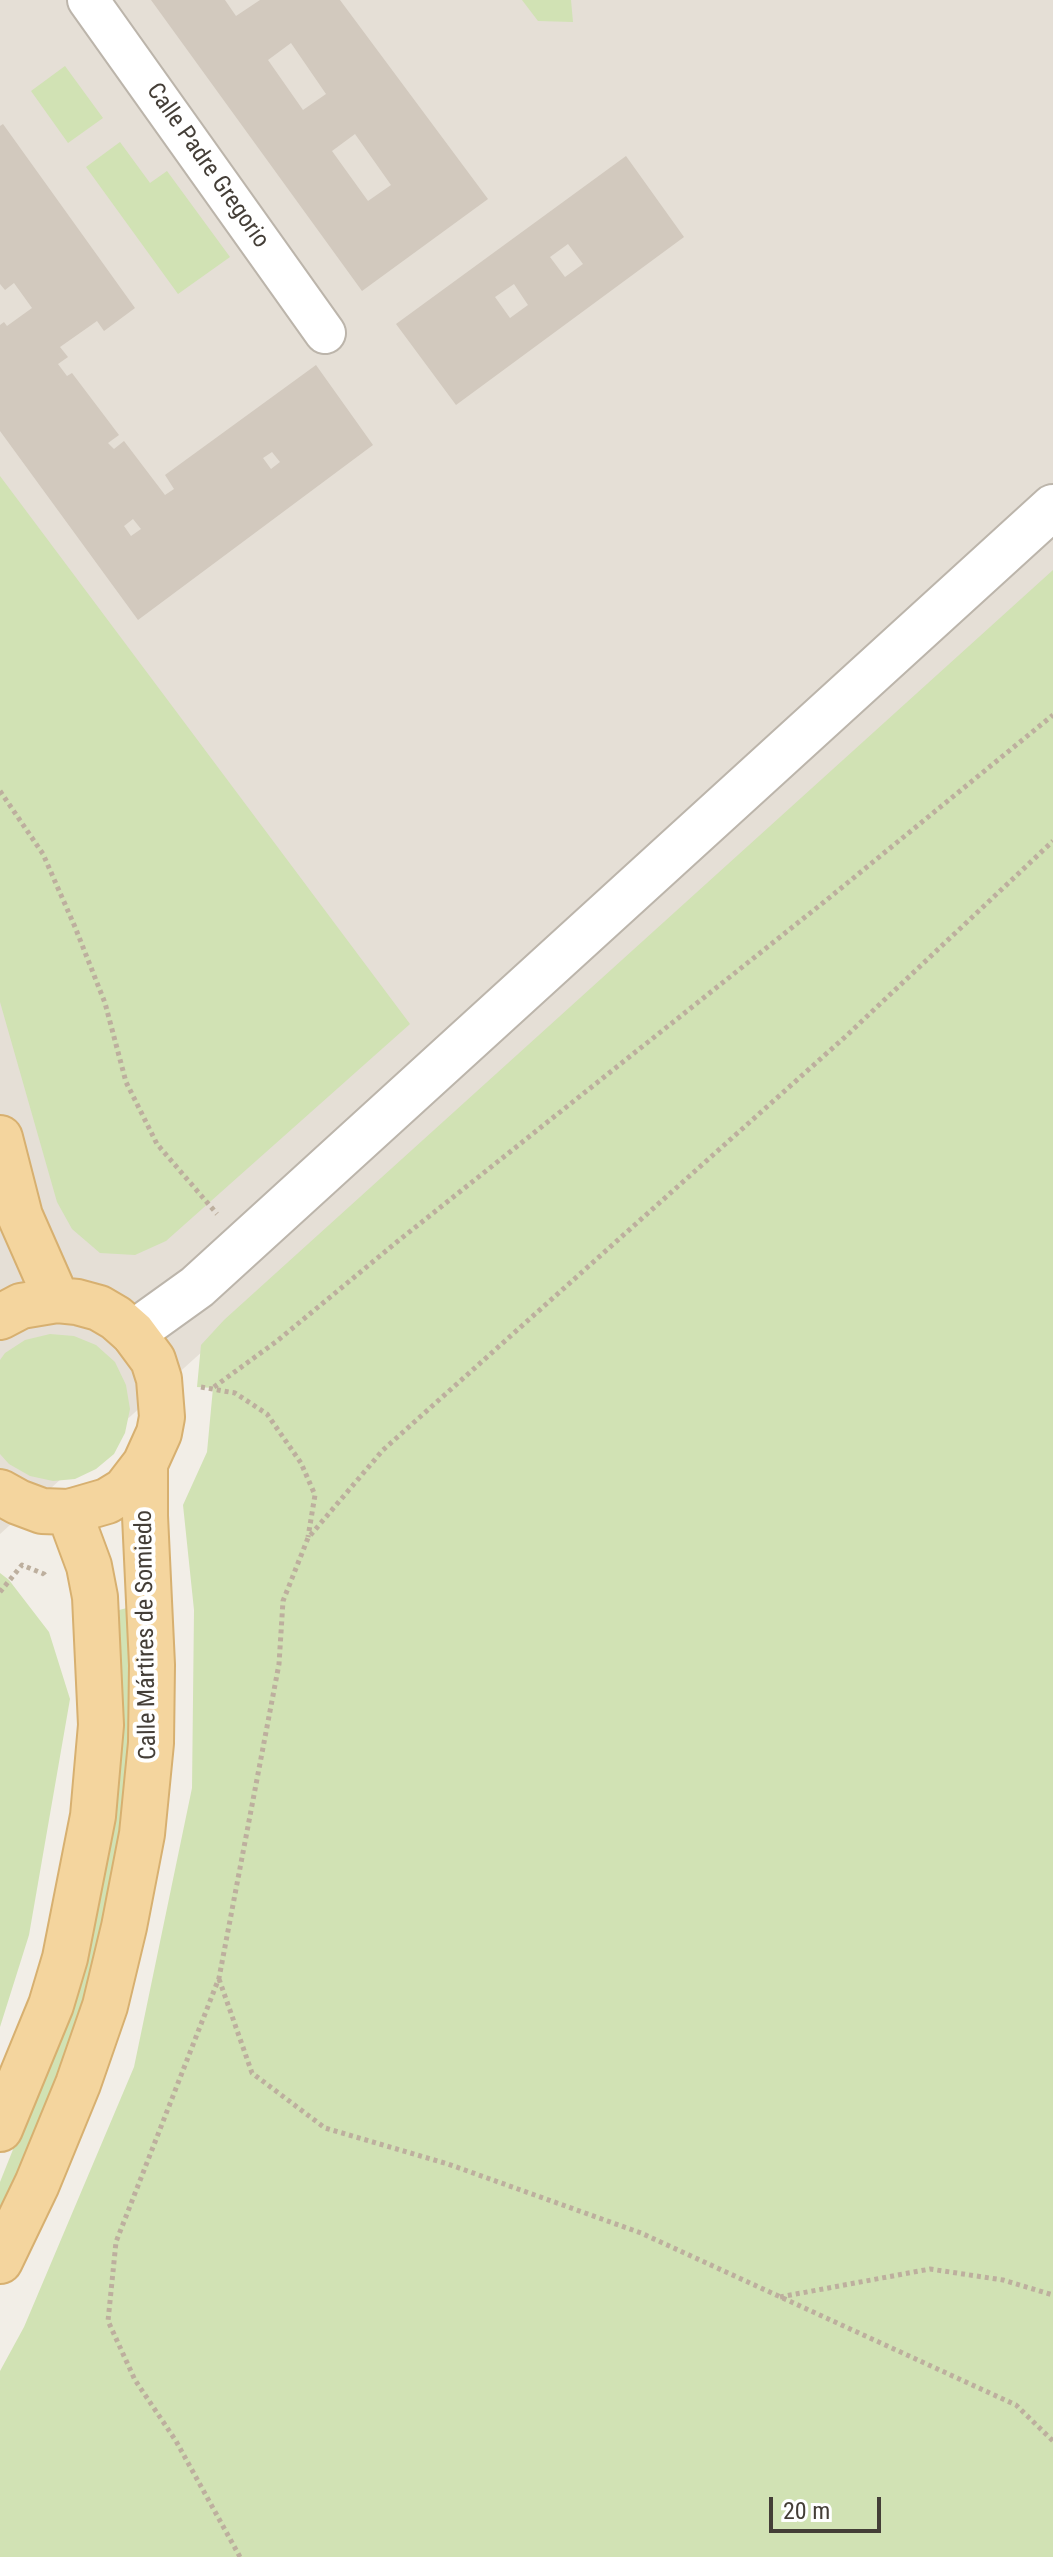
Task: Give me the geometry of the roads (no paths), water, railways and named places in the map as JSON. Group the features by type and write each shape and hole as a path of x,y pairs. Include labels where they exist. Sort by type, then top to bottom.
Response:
{"main road":[{"path":"0,1138 20,1216 57,1300"},
{"path":"0,1317 21,1306 57,1300 99,1308 133,1333 153,1360 161,1400 159,1433 145,1464 125,1490 107,1501 69,1512 42,1511 0,1492"},
{"name":"Calle Mártires de Somiedo","path":"0,2261 37,2184 78,2084 105,2006 142,1834 152,1728 145,1464"},
{"name":"Calle Mártires de Somiedo","path":"0,2129 51,2005 65,1958 93,1816 101,1725 95,1597 89,1566 69,1512"}],"street":[{"name":"Calle Padre Gregorio","path":"88,0 325,333"},
{"path":"133,1333 197,1287 1053,507"}]}
